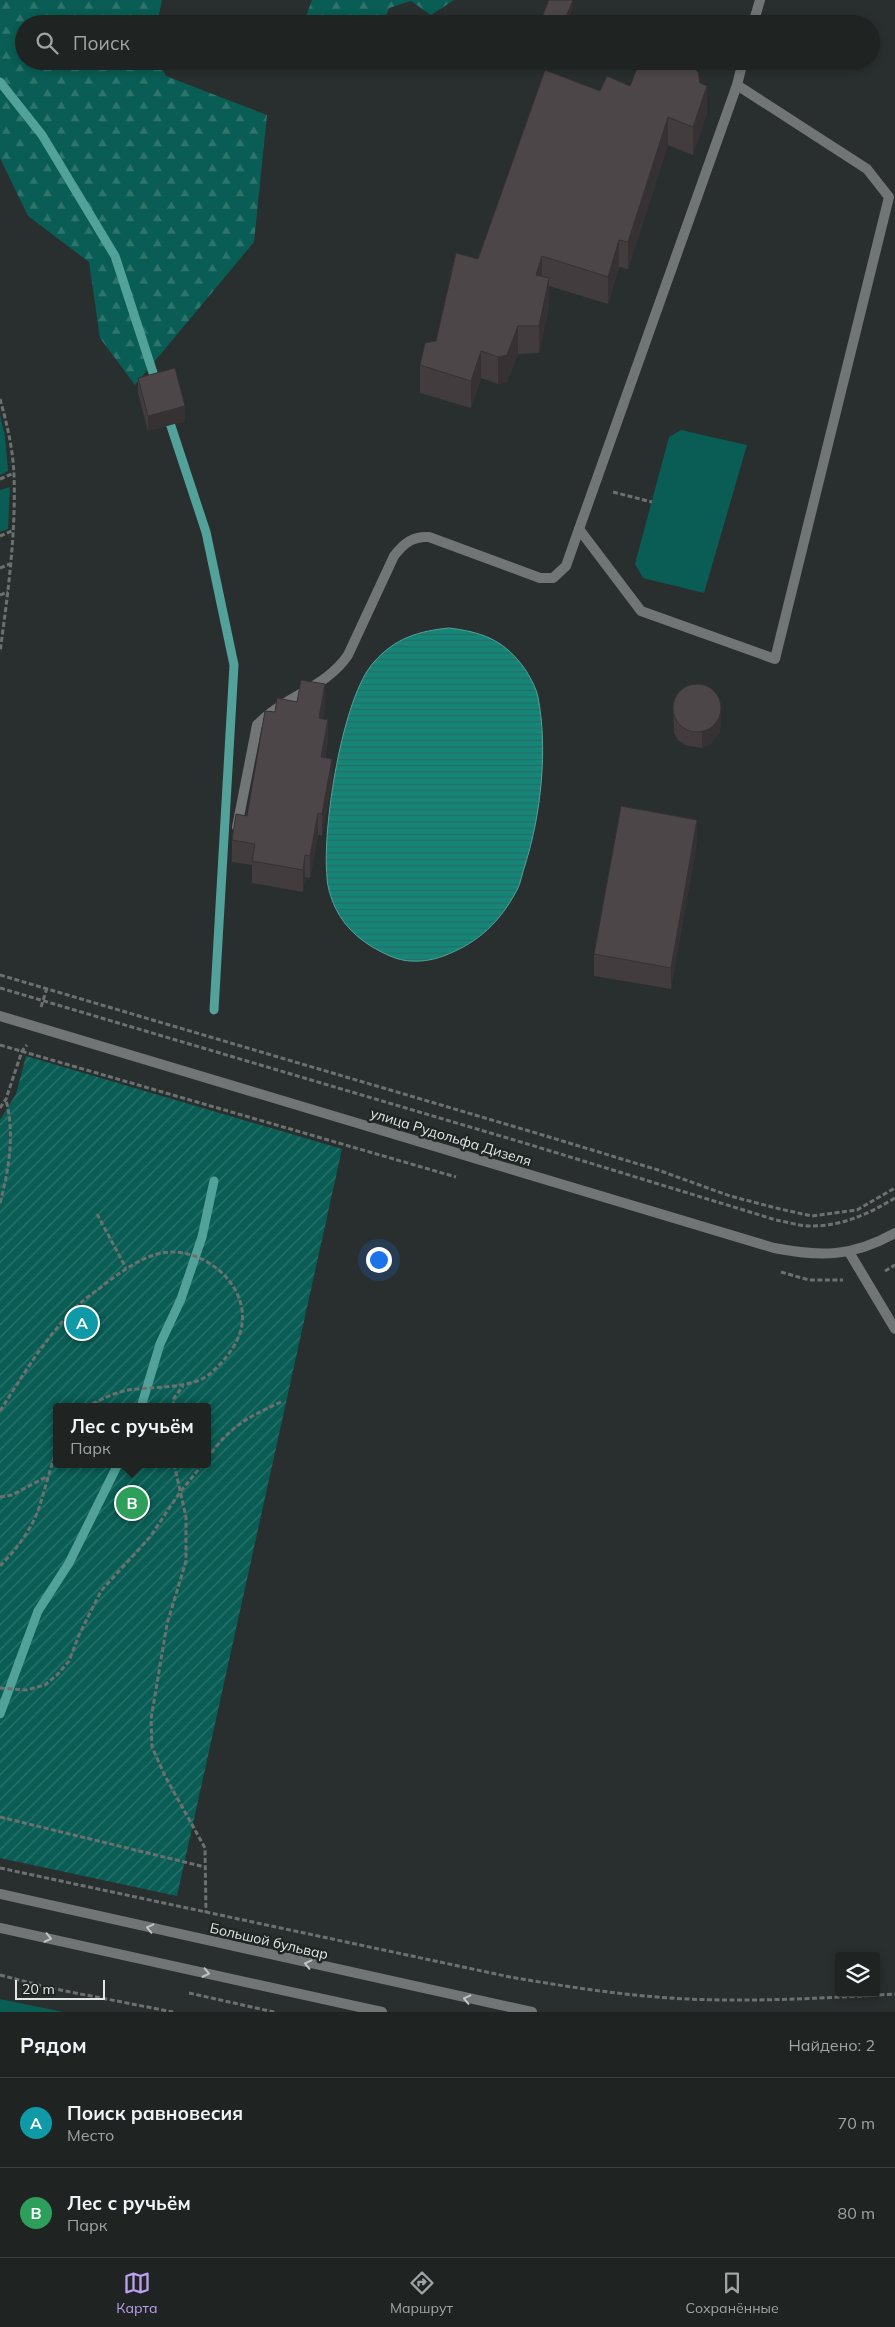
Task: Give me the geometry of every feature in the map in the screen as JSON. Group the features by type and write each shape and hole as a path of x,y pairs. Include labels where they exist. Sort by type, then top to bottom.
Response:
{"street":[{"path":"756,15 760,0"},
{"path":"234,840 257,725 268,713 339,669 348,655 394,556 403,545 417,536 429,537 540,578 553,578 566,566 741,70"},
{"path":"579,529 641,611 774,659 889,197 867,169 737,85"},
{"name":"улица Рудольфа Дизеля","path":"0,1016 774,1248 810,1254 849,1252 874,1245 895,1233"},
{"path":"849,1252 895,1329"},
{"name":"Большой бульвар","path":"0,1894 532,2012"},
{"path":"0,1928 382,2012"}],"path":[{"path":"0,399 8,430 14,473 14,530 0,652"},
{"path":"0,479 14,473"},
{"path":"593,487 652,502"},
{"path":"0,536 14,530"},
{"path":"0,568 10,564"},
{"path":"0,595 8,592"},
{"path":"0,975 536,1133 780,1210 812,1216 858,1210 895,1188"},
{"path":"0,988 522,1142 776,1220 811,1226 849,1220 862,1217 895,1198"},
{"path":"0,1044 343,1144"},
{"path":"0,1108 6,1099 22,1051"},
{"path":"0,1204 12,1136 6,1099"},
{"path":"97,1214 126,1268"},
{"path":"0,1411 39,1349 76,1307 126,1268 165,1252 189,1255 210,1263 226,1275 237,1293 242,1312 241,1331 232,1350 211,1374 184,1385 128,1390 94,1403"},
{"path":"886,1270 895,1264"},
{"path":"173,1403 174,1398 184,1385"},
{"path":"211,1453 220,1439 250,1416 280,1402"},
{"path":"0,1566 26,1532 39,1510 53,1460"},
{"path":"175,1468 186,1517 186,1561 167,1624 151,1719 151,1738 152,1747 165,1776 205,1848 206,1913"},
{"path":"0,1688 26,1690 45,1685 57,1675 69,1661 100,1591 150,1537 180,1492 200,1468"},
{"path":"0,1497 12,1495 47,1477"},
{"path":"0,1817 205,1867"},
{"path":"0,1868 510,1977 586,1989 684,1999 739,2001 895,1994"},
{"path":"0,1975 50,1988 173,2012"}],"green space":[{"path":"0,0 162,0 159,15 15,15 15,70 163,70 166,76 267,115 254,242 135,385 100,338 89,262 28,216 0,158"},
{"path":"312,0 454,0 431,15 411,1 389,8 386,15 306,15"},
{"path":"0,415 5,436 8,471 0,475"},
{"path":"681,430 747,445 704,593 643,578 635,564 669,437"},
{"path":"10,487 8,529 0,532 0,490"},
{"path":"26,1056 342,1149 177,1896 0,1858 0,1120 16,1094"},
{"path":"0,1999 63,2012 0,2012"}],"shaded area":[{"path":"449,628 481,635 499,643 514,656 532,680 538,697 541,717 542,760 539,804 531,846 520,884 496,921 488,930 458,950 426,961 411,961 397,959 365,942 345,923 335,907 328,884 326,855 331,797 352,704 363,679 374,662 399,641 428,631"}],"building":[{"path":"549,0 573,0 567,15 543,15"},
{"path":"545,70 600,91 607,76 630,86 636,70 696,70 700,83 707,86 693,127 668,117 628,242 619,240 608,277 542,256 536,275 549,278 539,326 518,326 507,355 498,357 481,351 471,381 420,365 425,343 436,341 456,253 478,259"},
{"path":"175,368 185,406 148,416 138,378"},
{"path":"301,680 325,684 319,718 328,720 321,757 332,759 322,814 318,813 310,856 305,855 303,870 252,861 255,844 232,840 236,814 247,816 265,711 275,712 277,698 297,702"},
{"path":"692,684 702,684 714,691 721,703 721,713 714,725 702,732 692,732 684,728 677,721 673,713 673,703 677,695 684,688"},
{"path":"621,806 697,820 671,968 594,954"}],"waterway":[{"path":"0,82 42,135 115,256 157,385"},
{"path":"167,414 206,532 234,665 214,1010"},
{"path":"142,1403 160,1344 181,1299 202,1237 214,1181"},
{"path":"0,1714 38,1611 69,1563 116,1468"}],"place":[{"name":"Поиск равновесия","path":"82,1323"},
{"name":"Лес с ручьём","path":"132,1503"}]}
